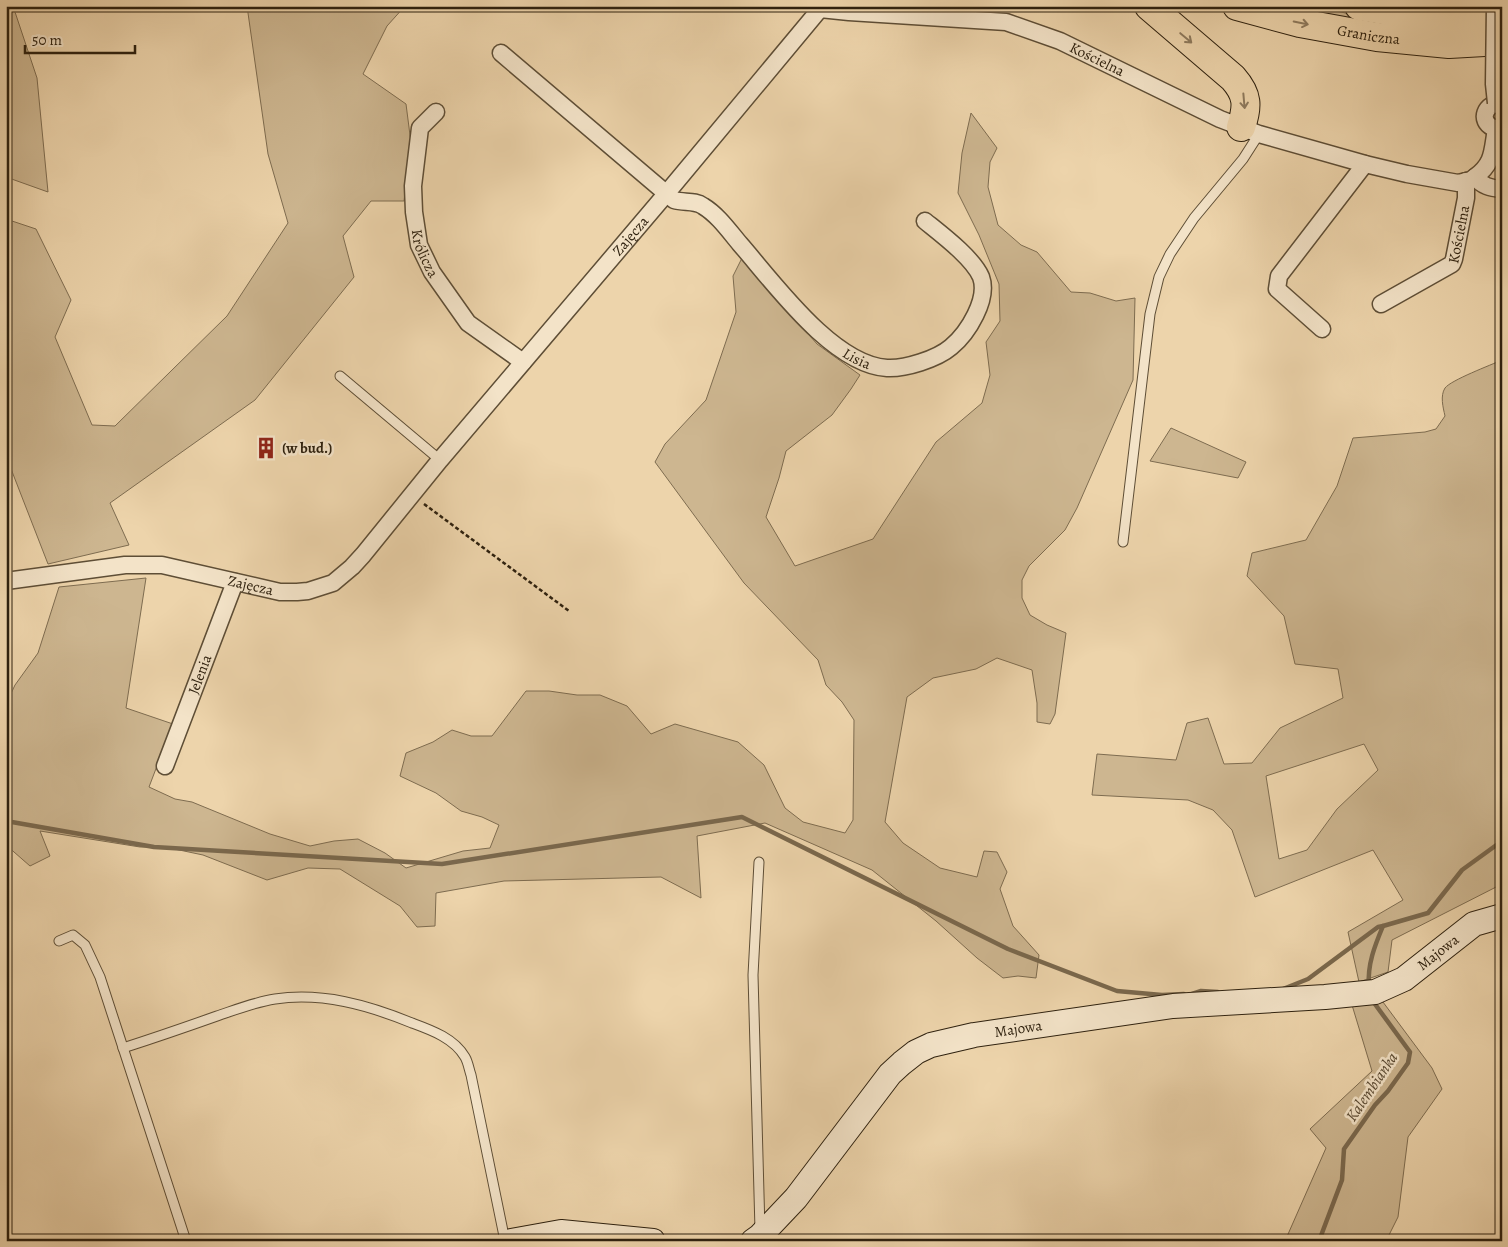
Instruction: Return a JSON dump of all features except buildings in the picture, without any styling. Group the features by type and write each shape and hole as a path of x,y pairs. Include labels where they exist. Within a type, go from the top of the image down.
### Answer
{"highway":[{"path":"1149,6 1239,85 1246,98 1245,111 1250,130"},
{"name":"Graniczna","path":"1237,6 1300,23 1346,32 1449,44 1502,41"},
{"name":"Graniczna","path":"1359,6 1425,16 1466,19 1502,18"}],"street":[{"path":"1470,179 1487,166 1499,128 1488,125 1485,118 1489,107 1499,104 1494,84 1495,6"},
{"name":"Kościelna","path":"818,8 897,16 1006,22 1060,41 1220,119 1250,130 1365,164 1447,182 1458,183 1470,179 1486,187 1502,189"},
{"name":"Zajęcza","path":"6,581 125,565 162,565 280,592 308,591 334,584 352,567 440,460 666,194 818,8"},
{"path":"501,53 666,194"},
{"name":"Królicza","path":"436,112 420,128 413,186 414,212 419,245 432,272 468,323 523,362"},
{"path":"1322,329 1277,288 1279,276 1365,164"},
{"name":"Kościelna","path":"1381,304 1452,264 1470,179"},
{"name":"Lisia","path":"666,194 674,200 697,203 709,210 808,320 841,350 862,362 887,368 909,365 933,358 951,347 970,325 982,296 981,278 971,263 925,221"},
{"name":"Jelenia","path":"165,766 235,582"},
{"name":"Majowa","path":"757,1238 796,1198 890,1074 916,1052 930,1044 974,1035 1173,1006 1325,997 1369,992 1404,979 1474,924 1502,916"},
{"path":"511,1241 561,1232 653,1241"}],"lane":[{"path":"1449,44 1473,48 1502,49"},
{"path":"1123,542 1150,314 1159,278 1170,254 1194,218 1243,158 1250,130"},
{"path":"340,376 440,460"},
{"name":"Majowa","path":"757,1238 753,975 759,862"},
{"path":"58,941 73,935 85,945 100,977 186,1241"},
{"path":"123,1048 241,1008 274,999 297,997 351,1002 387,1012 430,1030 453,1044 466,1058 505,1241"}],"path":[{"path":"412,495 569,611"}],"shaded area":[{"path":"6,6 13,6 37,78 48,192 6,177"},
{"path":"247,6 405,6 387,26 363,74 406,104 411,143 404,201 371,201 343,236 354,277 255,400 110,503 129,545 48,564 6,456 6,219 36,229 71,300 55,337 92,425 115,426 227,316 288,223 268,154"},
{"path":"1287,6 1315,6 1354,15 1362,23"},
{"path":"971,113 997,148 990,162 988,187 998,225 1021,245 1037,252 1071,292 1090,293 1116,301 1135,298 1133,380 1077,508 1065,530 1029,566 1022,580 1022,598 1030,615 1066,633 1055,714 1050,724 1037,722 1037,703 1032,670 997,658 976,669 933,678 907,697 885,822 903,843 940,868 977,877 984,851 997,852 1007,872 1000,889 1013,926 1039,955 1036,978 1018,976 1003,978 872,870 765,823 697,836 701,898 661,877 504,881 436,893 435,926 417,927 400,906 340,869 308,868 267,880 203,855 165,847 140,847 40,831 50,856 30,866 6,845 6,704 15,685 38,653 59,587 146,578 126,708 173,724 149,787 175,799 192,802 270,834 310,846 358,839 385,853 406,868 463,851 490,848 499,825 482,817 461,811 436,793 400,776 406,753 433,742 452,730 471,736 492,736 526,691 600,695 627,706 651,734 675,724 738,742 764,765 785,808 803,822 845,833 853,820 854,720 842,702 826,685 818,660 744,583 655,462 665,444 706,400 736,312 733,276 743,256 759,278 817,344 860,375 832,415 786,451 766,517 795,566 873,539 936,442 982,403 990,375 986,342 1000,321 999,284 979,235 958,193 962,153"},
{"path":"1502,360 1502,604 1498,607 1502,619 1502,884 1392,940 1388,972 1359,982 1348,932 1403,900 1373,850 1255,897 1232,830 1213,810 1188,800 1092,795 1097,754 1176,760 1187,723 1208,718 1224,764 1252,763 1280,728 1343,698 1338,669 1295,664 1284,616 1247,576 1252,553 1306,540 1337,486 1353,438 1425,432 1436,429 1445,416 1442,398 1445,388 1463,377","holes":["1364,744 1378,770 1337,809 1307,850 1279,859 1266,776"]},
{"path":"1171,428 1246,462 1238,478 1150,461"},
{"path":"1380,998 1432,1068 1442,1089 1408,1137 1398,1217 1386,1241 1285,1241 1326,1148 1310,1129 1372,1071 1352,1005"}],"waterway":[{"path":"6,821 154,847 442,864 742,817 1008,949 1117,991 1162,995 1184,994"},
{"name":"Kalembianka","path":"1369,986 1370,963 1383,926 1428,913 1462,870 1502,841"},
{"path":"1283,989 1308,979 1378,927 1383,926"},
{"path":"1192,994 1201,991 1218,992"},
{"name":"Kalembianka","path":"1319,1241 1342,1180 1344,1149 1408,1063 1410,1052 1372,1000"}],"place":[{"name":"(w bud.)","path":"266,448"}]}
